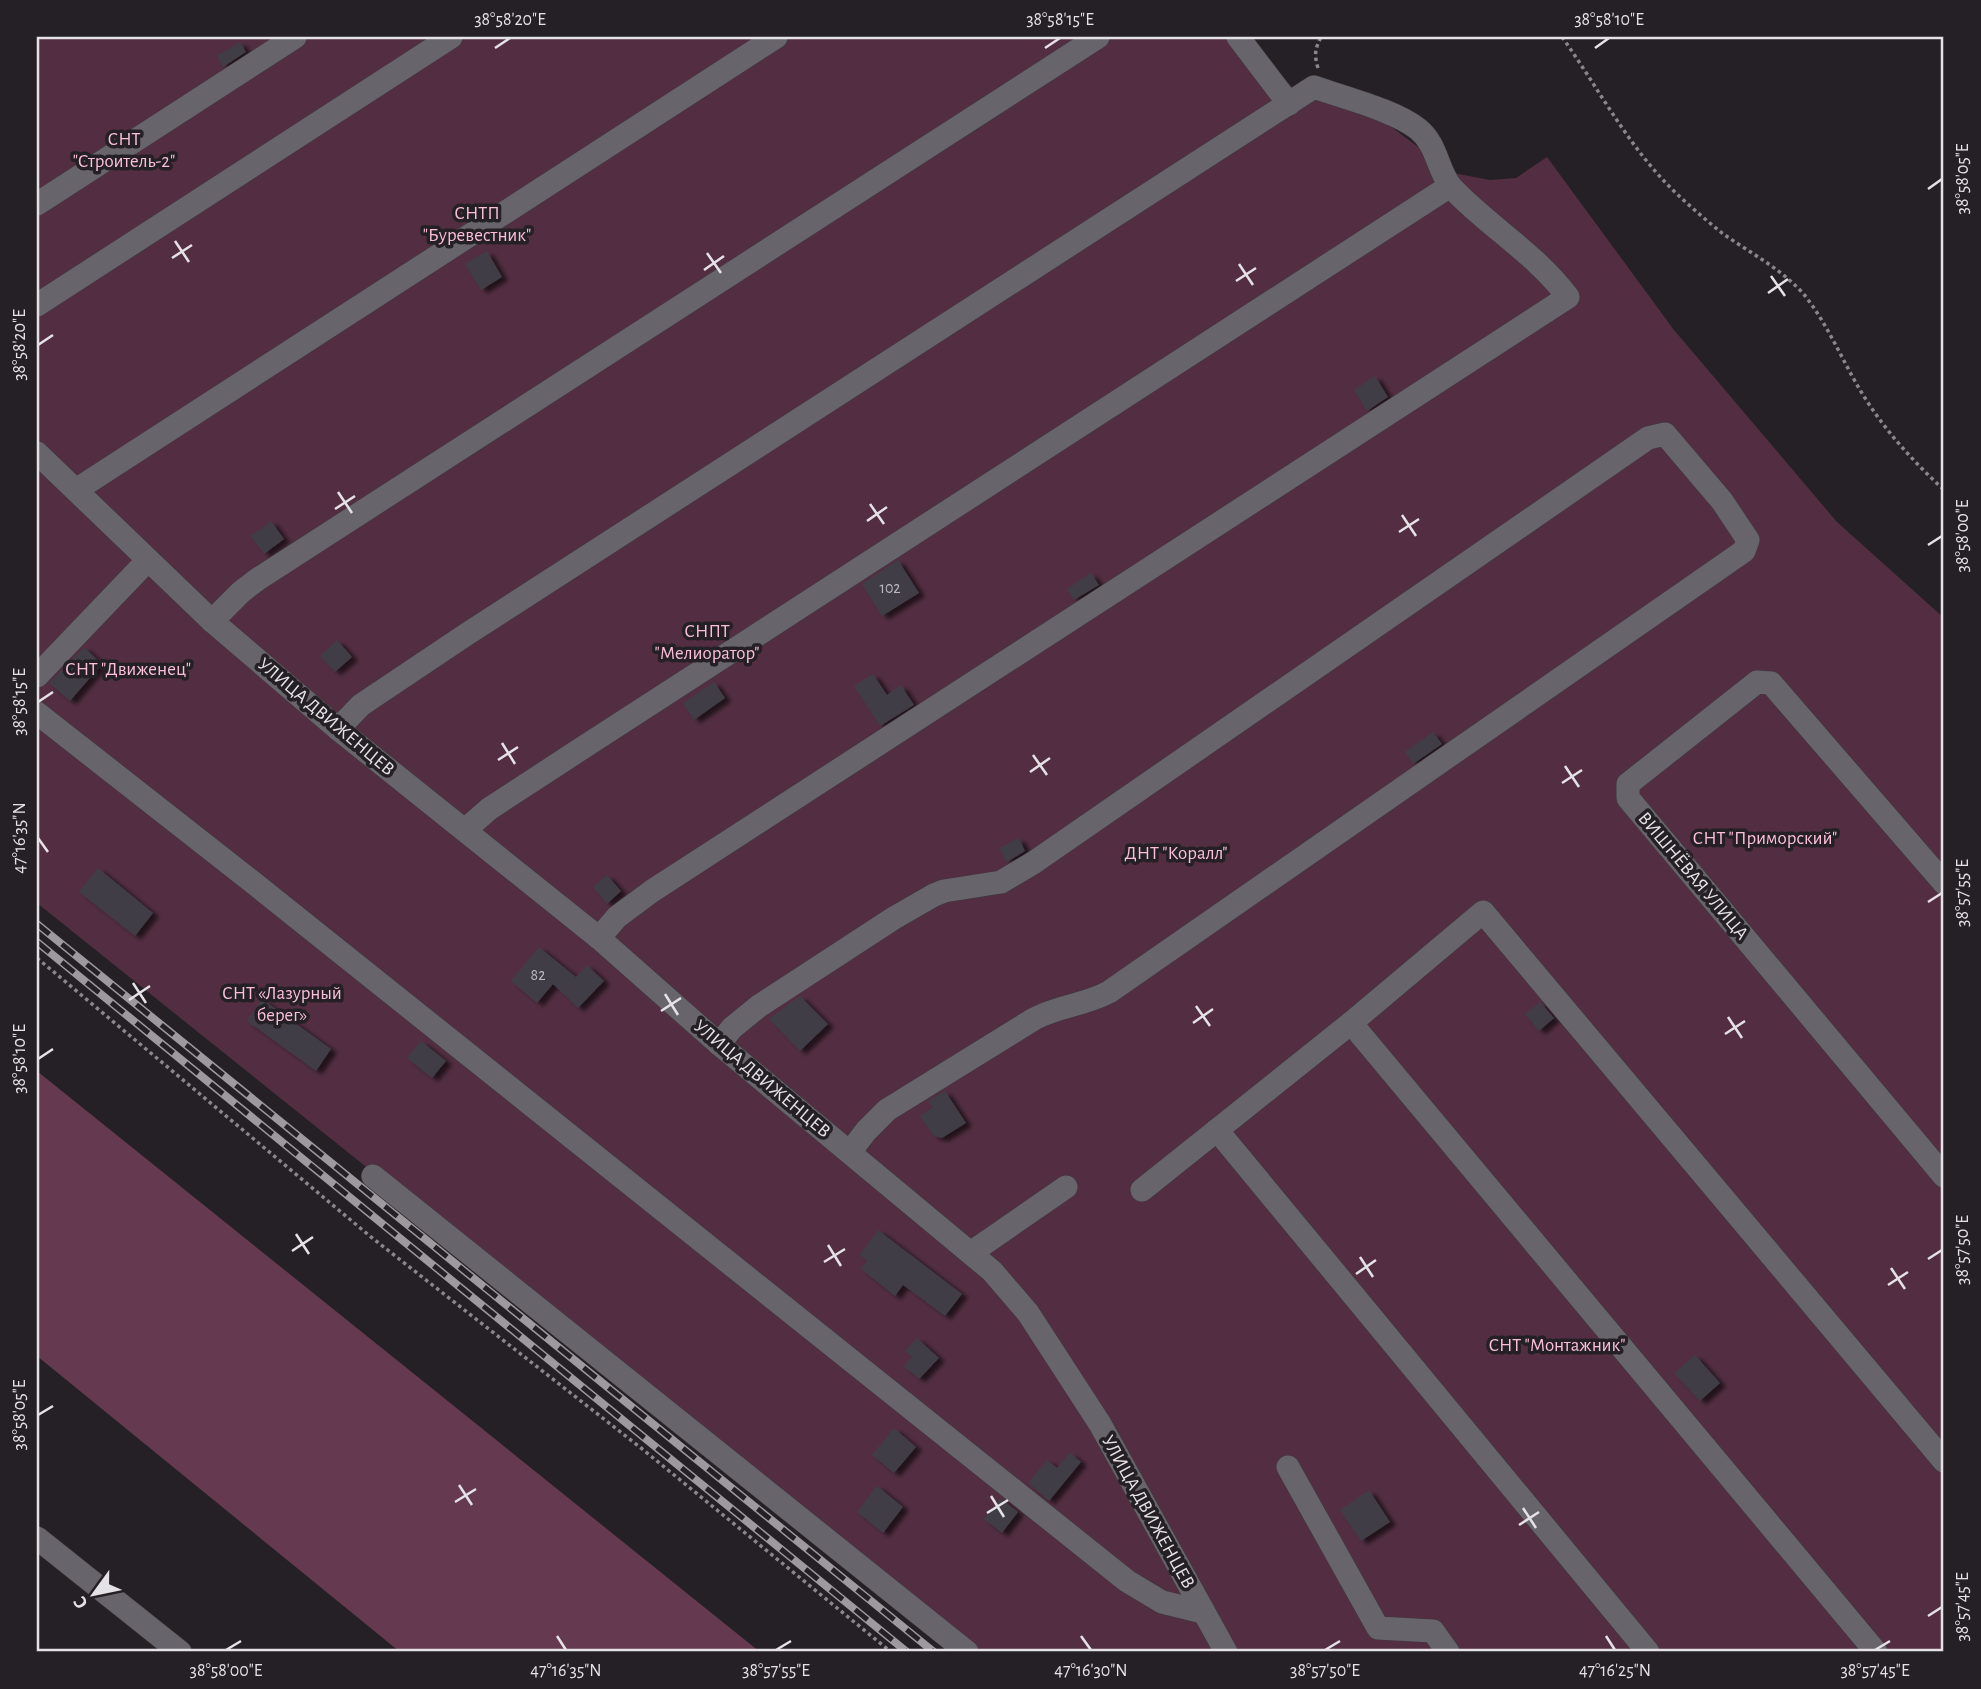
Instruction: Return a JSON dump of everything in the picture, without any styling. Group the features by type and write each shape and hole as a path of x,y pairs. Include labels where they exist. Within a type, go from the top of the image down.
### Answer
{"street":[{"path":"37,204 295,37"},
{"path":"37,305 451,37"},
{"path":"76,490 776,37"},
{"path":"212,621 258,579 1098,37"},
{"path":"1238,37 1289,104"},
{"path":"338,729 361,705 446,648 1314,87 1395,116 1416,128 1428,138 1450,186 1556,281 1568,298 652,891 617,917 599,938"},
{"path":"465,830 489,809 567,758 1450,186"},
{"path":"719,1044 743,1018 768,999 914,907 944,891 1001,882 1017,873 1648,438 1665,434 1722,500 1748,540 1744,551 1109,992 1083,1004 1044,1013 887,1110 850,1152"},
{"name":"УЛИЦА ДВИЖЕНЦЕВ","path":"37,453 212,621 338,729 599,938 719,1044 992,1270 1028,1313 1100,1424 1226,1652"},
{"path":"37,676 148,560"},
{"name":"ВИШНЁВАЯ УЛИЦА","path":"1944,883 1771,683 1757,682 1628,784 1628,799 1944,1176"},
{"path":"37,713 1127,1581 1162,1602 1203,1612"},
{"path":"1142,1190 1483,912 1944,1461"},
{"path":"1350,1023 1876,1652"},
{"path":"1217,1130 1648,1652"},
{"path":"373,1176 967,1652"},
{"path":"972,1252 1066,1187"},
{"path":"1288,1467 1378,1628 1433,1631 1448,1652"},
{"path":"37,1538 180,1652"}],"path":[{"path":"1314,87 1319,72 1314,57 1315,48 1321,37"},
{"path":"1562,37 1635,148 1663,181 1721,232 1788,279 1805,296 1879,419 1905,452 1944,490"},
{"path":"37,958 371,1237 641,1448 891,1652"}],"green space":[{"path":"37,37 1248,37 1292,87 1382,120 1453,173 1490,180 1516,178 1547,157 1674,330 1837,522 1944,618 1944,1652 971,1652 37,903"}],"shaded area":[{"path":"37,1071 760,1652 400,1652 37,1356"}],"building":[{"path":"240,42 246,52 223,67 217,56"},
{"path":"487,251 502,277 481,290 465,264"},
{"path":"1375,376 1388,397 1367,411 1354,390"},
{"path":"271,521 284,539 264,554 251,536"},
{"path":"898,560 919,593 882,616 862,584"},
{"path":"1091,573 1099,585 1074,600 1067,589"},
{"path":"337,640 352,657 335,672 320,656"},
{"path":"84,647 102,664 70,701 49,683"},
{"path":"873,674 887,695 901,685 914,705 880,726 854,686"},
{"path":"714,682 725,698 694,720 683,703"},
{"path":"1433,732 1442,744 1413,764 1405,752"},
{"path":"1019,838 1025,851 1007,862 999,848"},
{"path":"98,868 153,913 135,936 79,892"},
{"path":"607,875 621,891 607,904 593,887"},
{"path":"539,947 576,977 587,965 604,981 578,1008 553,984 537,1003 511,981"},
{"path":"800,996 828,1024 800,1051 769,1019"},
{"path":"262,999 331,1049 316,1071 247,1021"},
{"path":"1540,1002 1554,1018 1539,1031 1525,1014"},
{"path":"421,1041 446,1061 432,1078 407,1058"},
{"path":"945,1091 966,1123 942,1138 934,1136 920,1116 933,1107 928,1101"},
{"path":"878,1230 962,1294 945,1316 903,1285 895,1296 861,1269 867,1261 860,1255"},
{"path":"917,1338 939,1358 919,1379 904,1366 912,1357 905,1351"},
{"path":"1695,1355 1720,1383 1700,1401 1674,1373"},
{"path":"894,1428 916,1447 894,1473 872,1455"},
{"path":"1070,1453 1081,1462 1049,1501 1028,1483 1047,1460 1057,1468"},
{"path":"877,1486 903,1507 883,1533 857,1512"},
{"path":"1369,1490 1390,1522 1361,1541 1340,1510"},
{"path":"1000,1498 1018,1512 1002,1533 984,1519"}],"railway":[{"path":"37,924 934,1652"},
{"path":"37,942 907,1652"}],"park label":[{"name":"СНТ \"Строитель-2\"","path":"124,150"},
{"name":"СНТП \"Буревестник\"","path":"477,224"},
{"name":"СНПТ \"Мелиоратор\"","path":"707,642"},
{"name":"СНТ \"Движенец\"","path":"128,669"},
{"name":"СНТ \"Приморский\"","path":"1765,838"},
{"name":"ДНТ \"Коралл\"","path":"1176,853"},
{"name":"СНТ «Лазурный берег»","path":"282,1004"},
{"name":"СНТ \"Монтажник\"","path":"1557,1345"}]}
